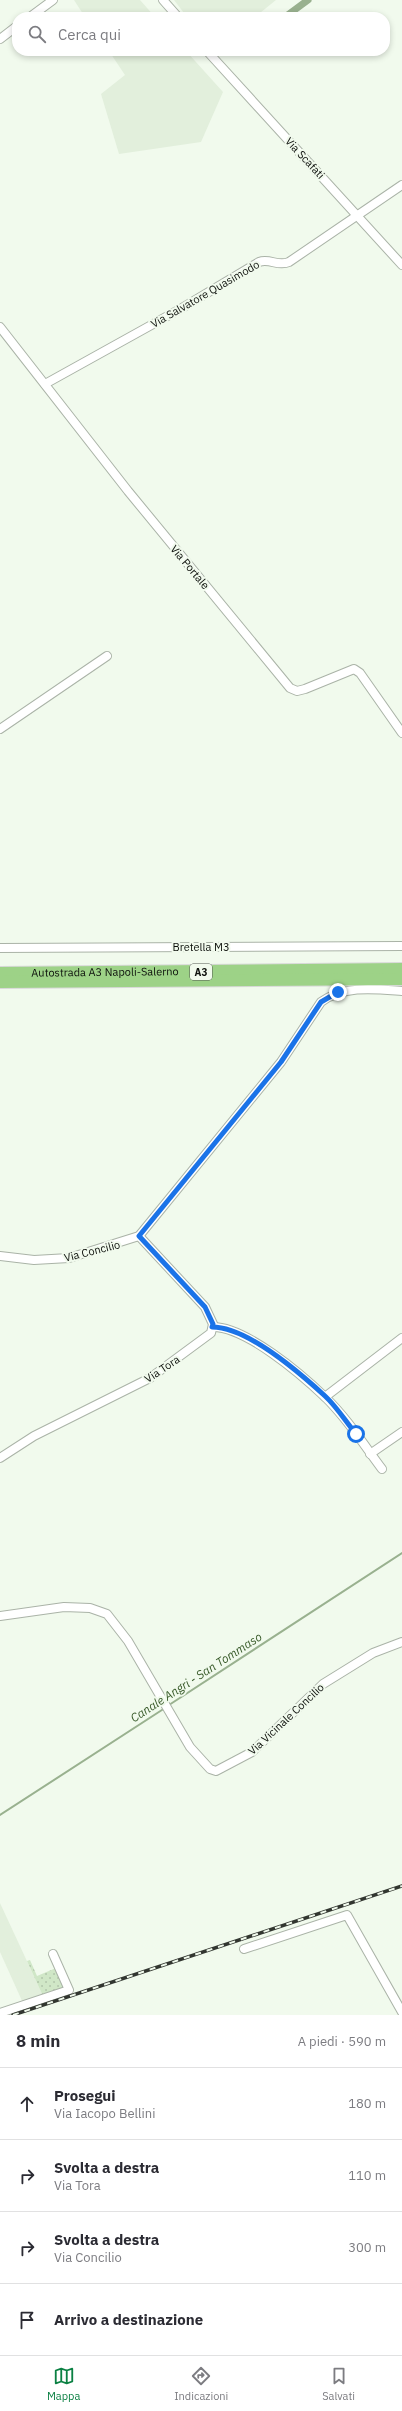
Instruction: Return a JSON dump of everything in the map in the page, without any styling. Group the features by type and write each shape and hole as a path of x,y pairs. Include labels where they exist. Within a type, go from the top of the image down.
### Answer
{"highway":[{"name":"Autostrada A3 Napoli-Salerno","path":"0,973 402,970"},
{"name":"Autostrada A3 Napoli-Salerno","path":"0,982 402,979"},
{"name":"A3","path":"0,991 82,988 154,981"}],"street":[{"path":"37,12 53,0"},
{"path":"163,0 174,12"},
{"path":"0,39 12,30"},
{"name":"Via Scafati","path":"213,56 402,265"},
{"name":"Via Salvatore Quasimodo","path":"45,384 150,326 259,262 269,261 279,264 289,262 402,185"},
{"name":"Via Portale","path":"0,327 128,492 290,688 297,691 354,669 360,673 402,733"},
{"path":"0,729 107,656"},
{"name":"Bretella M3","path":"0,948 402,946"},
{"path":"382,1469 326,1397 276,1356 254,1342 229,1329 212,1327 213,1324 205,1307 139,1236 281,1062 321,1002 329,996 346,990 402,990"},
{"name":"Via Concilio","path":"0,1256 34,1260 69,1258 139,1236"},
{"name":"Via Tora","path":"0,1458 34,1436 150,1378 205,1339 211,1334 212,1327"},
{"path":"326,1397 402,1338"},
{"path":"370,1454 402,1432"},
{"name":"Via Vicinale Concilio","path":"0,1616 64,1607 90,1608 107,1614 128,1641 190,1748 210,1769 216,1771 252,1752 323,1684 373,1653 402,1642"},
{"path":"244,1950 348,1915 402,2012"},
{"path":"0,2013 69,1990 53,1954"}],"shaded area":[{"path":"74,0 140,0 151,12 82,12"},
{"path":"174,0 276,0 261,12 183,12"},
{"path":"112,56 191,56 223,92 201,142 119,154 101,94 125,75"},
{"path":"0,1903 45,2000 23,2003 0,1952"}],"green space":[{"path":"30,1960 37,1976 56,1968 65,1989 43,1996 27,1961"}],"waterway":[{"path":"292,12 308,0"},
{"name":"Canale Angri - San Tommaso","path":"169,1705 402,1553"},
{"name":"Canale Angri - San Tommaso","path":"0,1815 165,1708"}],"railway":[{"path":"13,2015 402,1886"}],"route":[{"path":"338,992 321,1002 268,1079 242,1108 139,1236 205,1307 213,1324 212,1327 219,1327 238,1332 276,1356 326,1397 356,1434"}]}
